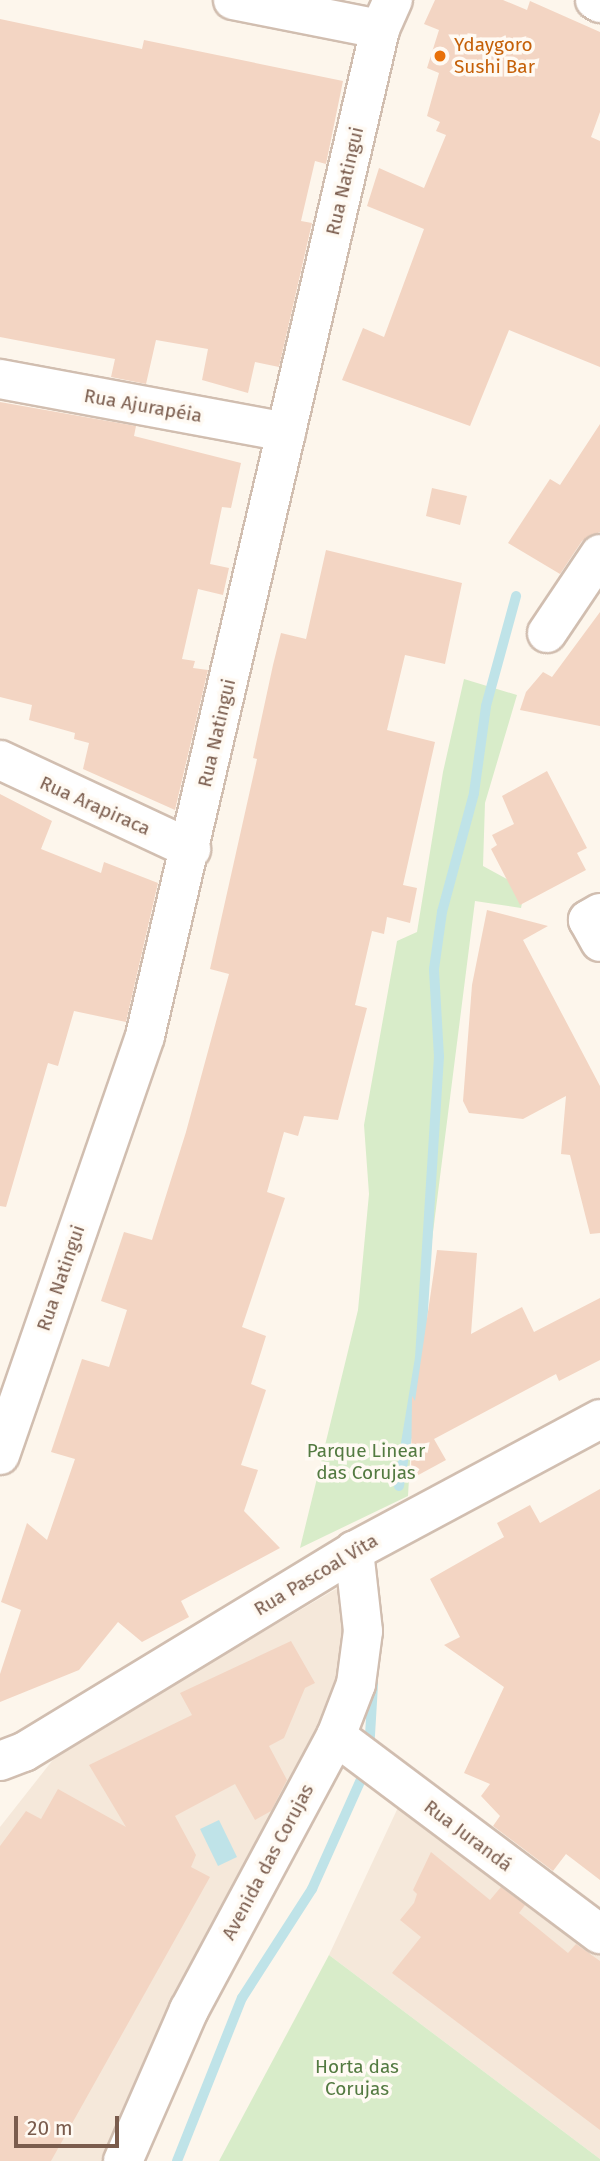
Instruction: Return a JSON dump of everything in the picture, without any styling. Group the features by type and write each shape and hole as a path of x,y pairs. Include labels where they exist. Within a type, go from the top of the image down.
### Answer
{"street":[{"path":"233,0 387,15"},
{"path":"594,0 600,2"},
{"name":"Rua Natingui","path":"0,1455 145,1036 191,849 286,432 387,15"},
{"name":"Rua Ajurapéia","path":"0,379 286,432"},
{"path":"547,633 600,554"},
{"name":"Rua Arapiraca","path":"0,760 191,849"},
{"name":"Rua Pascoal Vita","path":"0,1787 16,1750 354,1551 600,1419"},
{"name":"Avenida das Corujas","path":"123,2161 189,2011 345,1742 362,1660 354,1551"},
{"name":"Rua Jurandá","path":"345,1742 600,1934"}],"shaded area":[{"path":"346,1583 342,1696 112,2161 0,2161 0,1827 59,1752"},
{"path":"402,1799 600,1951 600,2159 329,1955"}],"green space":[{"name":"Parque Linear das Corujas","path":"464,679 517,695 485,803 483,866 525,889 521,908 475,901 415,1374 408,1496 300,1548 358,1310 369,1194 364,1125 397,941 417,932 443,772"},
{"name":"Horta das Corujas","path":"329,1955 600,2159 600,2161 219,2161"}],"water":[{"path":"219,1820 237,1857 218,1866 200,1829"}],"building":[{"path":"435,0 503,0 527,10 530,1 600,32 600,112 591,137 600,141 600,367 509,330 470,426 342,380 363,328 384,337 424,229 367,206 379,168 424,188 446,135 436,131 440,122 427,116 439,73 427,68 439,30 424,24"},
{"path":"0,19 142,49 144,40 343,81 326,164 315,161 301,221 312,223 279,367 255,362 248,393 202,380 208,349 156,340 146,384 111,377 115,359 0,337"},
{"path":"0,402 136,426 134,436 241,463 231,508 222,507 210,564 229,568 223,595 198,589 182,659 195,661 193,668 208,670 175,810 83,769 89,743 74,739 75,733 29,720 32,705 0,697"},
{"path":"600,424 600,532 582,541 560,574 508,543 550,479 560,485"},
{"path":"432,488 467,496 460,525 426,516"},
{"path":"326,550 462,583 445,664 405,655 387,730 435,742 403,885 417,888 410,923 387,917 384,934 372,931 355,1005 367,1008 338,1120 304,1116 298,1136 284,1132 267,1192 285,1198 242,1327 266,1336 251,1384 266,1390 241,1465 258,1470 244,1511 280,1548 181,1601 189,1617 142,1642 118,1622 79,1670 0,1702 0,1674 21,1610 1,1602 27,1523 47,1540 75,1459 51,1452 82,1359 109,1367 127,1310 101,1301 124,1232 152,1240 186,1132 229,974 210,969 257,759 253,758 273,665 281,633 306,639"},
{"path":"600,612 600,726 520,710 526,692 543,672 552,677"},
{"path":"547,771 587,848 577,853 586,870 520,905 491,849 497,845 492,835 514,824 502,796"},
{"path":"0,794 52,821 41,849 101,873 104,862 158,883 126,1022 74,1011 58,1066 48,1063 6,1207 0,1206"},
{"path":"487,910 548,926 523,940 600,1086 600,1233 590,1234 570,1155 561,1154 566,1096 523,1119 469,1113 463,1101 472,985"},
{"path":"437,1250 477,1253 471,1334 522,1307 534,1332 600,1298 600,1360 559,1381 556,1374 434,1439 446,1460 411,1479 412,1396 415,1401"},
{"path":"600,1489 600,1880 566,1854 553,1871 493,1826 500,1816 481,1796 490,1784 464,1773 504,1687 444,1645 460,1637 430,1579 504,1537 497,1523 530,1505 540,1523"},
{"path":"291,1641 315,1683 305,1688 284,1738 269,1746 287,1780 271,1811 255,1820 235,1784 175,1816 196,1855 191,1867 210,1877 51,2161 0,2161 0,1846 26,1811 41,1819 58,1789 126,1827 89,1765 192,1715 180,1693"},
{"path":"431,1852 490,1900 501,1887 525,1905 519,1913 568,1953 576,1944 600,1961 600,2130 392,1973 421,1937 400,1920 414,1903 417,1894 413,1890"}],"waterway":[{"path":"399,1486 420,1358 439,1057 434,969 442,912 474,793 486,706 516,596"},
{"path":"369,1752 373,1684"},
{"path":"177,2161 242,1998 312,1889 366,1768"}],"place":[{"name":"Ydaygoro Sushi Bar","path":"440,56"}]}
